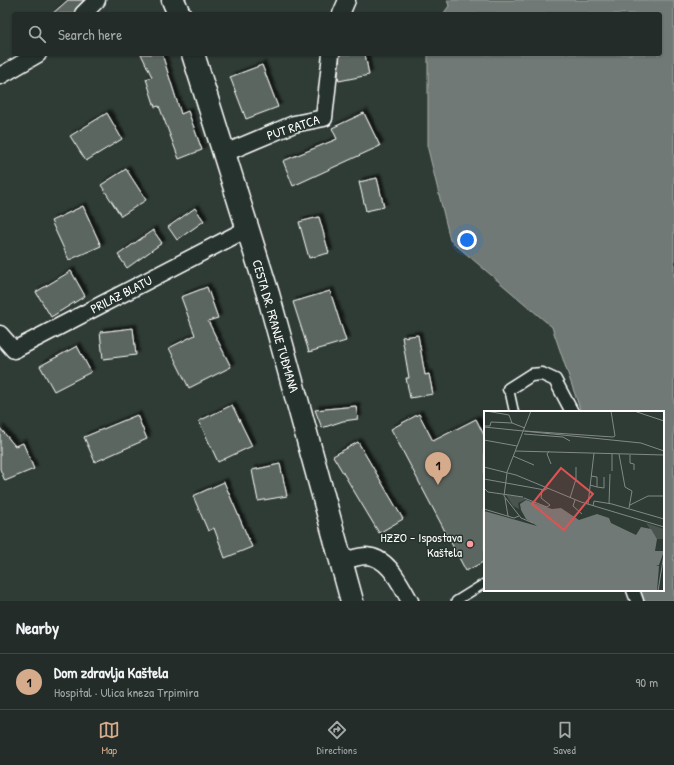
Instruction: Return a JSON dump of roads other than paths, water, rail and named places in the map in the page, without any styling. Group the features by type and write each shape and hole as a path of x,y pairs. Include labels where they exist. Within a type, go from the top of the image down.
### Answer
{"main road":[{"path":"173,0 178,12"},
{"name":"CESTA DR. FRANJE TUĐMANA","path":"195,56 268,294 352,601"}],"street":[{"path":"85,12 97,0"},
{"path":"342,12 347,0"},
{"path":"0,76 35,56"},
{"name":"PUT RATCA","path":"225,153 294,124 324,118 331,56"},
{"name":"PRILAZ BLATU","path":"0,334 14,350 247,229"},
{"path":"509,388 531,375 542,374 555,380 571,411"},
{"path":"342,561 365,556 376,558 388,567 410,601"},
{"path":"633,591 637,601"}],"lane":[{"path":"509,388 514,411"},
{"path":"456,601 484,584"}],"place":[{"name":"Dom zdravlja Kaštela","path":"438,485"},
{"name":"HZZO - Ispostava Kaštela","path":"470,544"}]}
